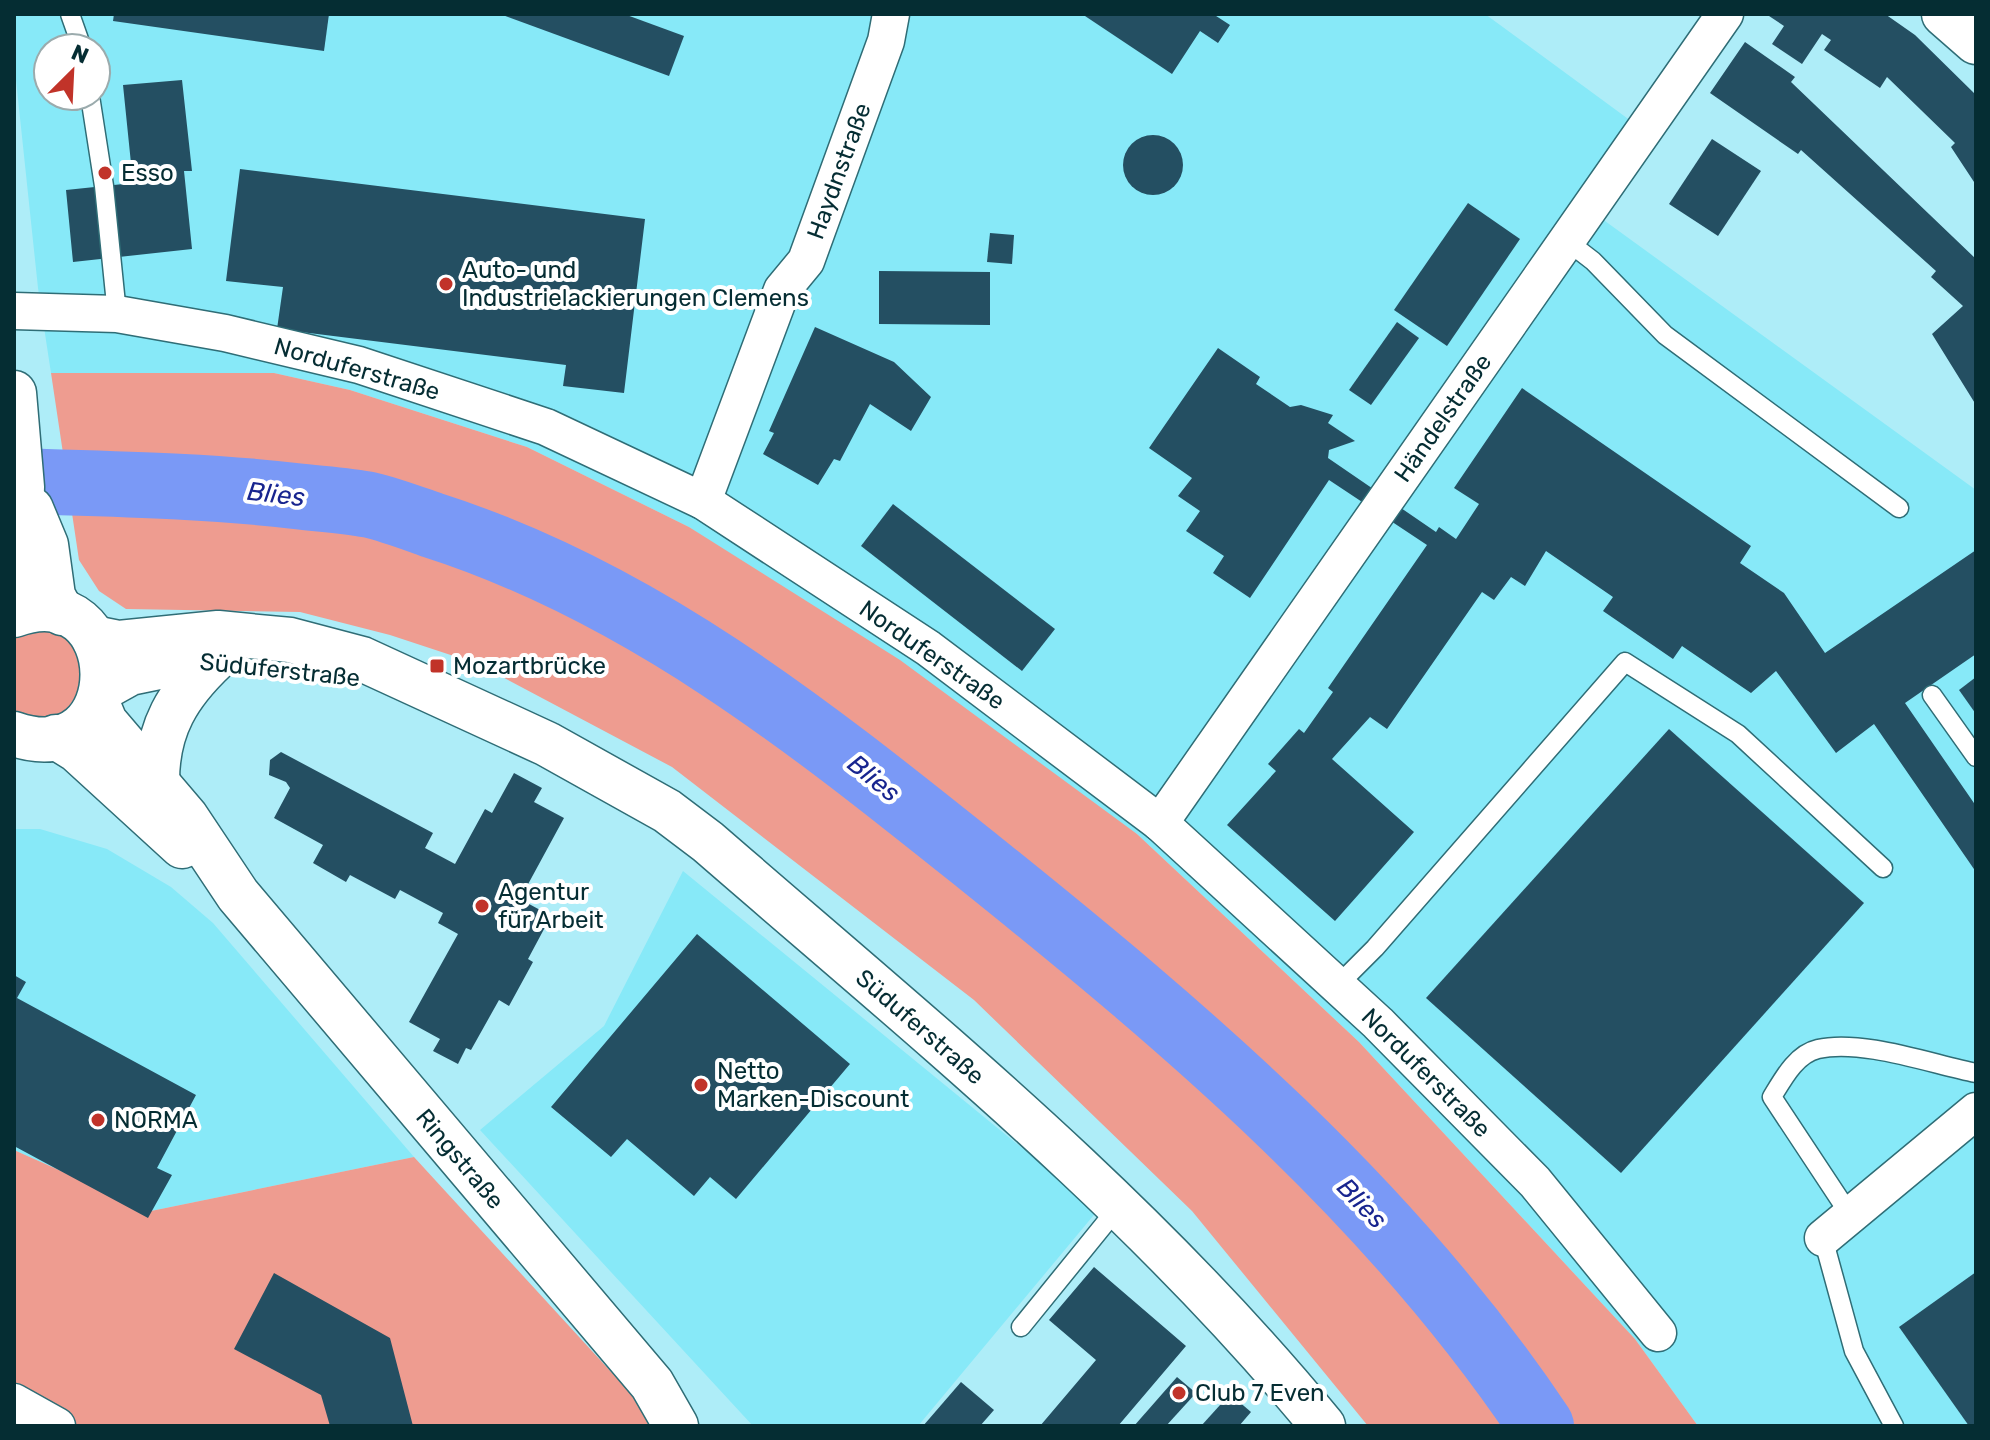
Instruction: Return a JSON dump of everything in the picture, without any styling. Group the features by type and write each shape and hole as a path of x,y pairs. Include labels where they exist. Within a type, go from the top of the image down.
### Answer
{"main road":[{"path":"14,393 22,487 46,545 27,580 53,596 78,626 105,670 101,696"},
{"name":"Süduferstraße","path":"14,615 44,609 119,643 218,633 290,640 362,659 547,744 667,811 972,1071 1120,1205 1262,1351 1323,1426"},
{"path":"157,781 157,752 168,715 189,684 215,659"},
{"name":"Süduferstraße","path":"35,736 80,725 101,696 130,673 178,661 215,659 324,670 459,702"},
{"name":"Ringstraße","path":"101,696 105,722 186,817 238,895 652,1384 676,1426"},
{"name":"Ringstraße","path":"35,736 77,750 238,895"}],"street":[{"name":"Haydnstraße","path":"703,501 782,290 806,261 886,41 891,14"},
{"name":"Händelstraße","path":"1160,823 1725,14"},
{"name":"Norduferstraße","path":"14,311 117,314 225,333 373,370 546,427 703,501 928,648 1160,823 1337,986 1535,1182 1658,1333"},
{"path":"1836,1226 1976,1111"},
{"path":"14,1402 57,1426"}],"lane":[{"path":"92,112 104,186 117,314"},
{"path":"1567,241 1602,269 1665,335 1899,508"},
{"path":"1337,986 1375,948 1625,662 1738,734 1883,868"},
{"path":"1932,695 1976,757"},
{"path":"1894,1426 1854,1351 1836,1226 1772,1097 1790,1067 1816,1049 1858,1048 1976,1073"},
{"path":"1021,1327 1120,1205"}],"shaded area":[{"path":"14,14 1485,14 1631,121 1576,200 1976,490 1976,1426 1698,1426 1635,1339 1359,1042 1137,834 689,527 527,447 350,390 274,373 51,373 38,288 14,61"},
{"path":"51,373 274,373 350,390 527,447 689,527 900,660 1137,834 1359,1042 1635,1339 1698,1426 1368,1426 1192,1211 974,1000 672,767 478,664 390,635 300,612 126,609 99,591 79,560"},
{"path":"40,627 77,644 87,671 69,707 62,714 43,719 14,711 14,635"},
{"path":"14,829 40,829 107,849 171,887 213,923 414,1157 151,1211 14,1150"},
{"path":"683,871 1098,1210 918,1426 753,1426 480,1130 604,1026"},
{"path":"14,1150 151,1211 414,1157 636,1399 649,1426 14,1426"}],"building":[{"path":"114,14 329,14 324,51 113,21"},
{"path":"500,14 624,14 684,36 669,76"},
{"path":"1082,14 1213,14 1230,25 1218,43 1200,31 1172,74"},
{"path":"1766,14 1885,14 1915,35 1976,95 1976,185 1951,147 1955,143 1887,77 1880,88 1824,50 1831,40 1822,34 1802,64 1772,44 1784,26"},
{"path":"1745,42 1795,77 1791,82 1976,259 1976,405 1932,334 1963,306 1931,277 1936,271 1801,150 1798,154 1710,93"},
{"path":"182,80 192,171 184,171 192,249 73,262 66,190 133,183 123,85"},
{"path":"1153,135 1175,143 1183,165 1175,187 1153,195 1131,187 1123,165 1131,143"},
{"path":"1712,139 1761,171 1718,236 1669,204"},
{"name":"Auto- und Industrielackierungen Clemens","path":"240,169 645,219 624,393 563,386 566,365 277,329 283,287 226,281"},
{"path":"1468,203 1520,239 1447,346 1394,310"},
{"path":"990,233 1014,235 1012,264 987,262"},
{"path":"879,271 990,272 990,325 879,324"},
{"path":"1397,322 1419,338 1371,405 1349,390"},
{"path":"815,327 894,362 931,397 911,431 870,404 840,461 834,459 818,485 763,454 774,433 769,431"},
{"path":"1218,348 1260,377 1256,384 1290,407 1301,405 1333,415 1328,423 1355,441 1329,450 1328,458 1436,532 1439,527 1456,539 1479,504 1454,488 1522,388 1751,546 1740,563 1784,593 1825,653 1976,550 1976,654 1905,703 1976,806 1976,872 1874,724 1836,753 1776,671 1751,693 1682,646 1673,659 1603,611 1613,597 1546,551 1525,586 1511,577 1494,600 1482,592 1387,729 1370,717 1332,759 1414,832 1335,921 1227,825 1276,771 1268,764 1299,729 1304,733 1333,692 1328,688 1427,545 1329,480 1250,598 1213,573 1224,556 1186,531 1200,511 1178,496 1192,478 1149,448"},
{"path":"893,504 1055,629 1022,671 861,546"},
{"path":"1976,677 1976,714 1959,690"},
{"path":"1669,729 1864,903 1621,1173 1426,998"},
{"name":"Agentur für Arbeit","path":"281,752 433,833 425,848 455,864 485,809 492,813 514,773 542,788 534,802 564,818 520,899 551,916 528,959 533,962 509,1006 499,1000 471,1050 466,1048 458,1064 433,1051 440,1039 409,1022 458,934 438,923 443,913 400,890 395,899 350,875 346,882 313,863 323,845 274,818 290,788 286,782 269,775 270,760"},
{"name":"Netto Marken-Discount","path":"697,934 850,1064 736,1199 710,1177 694,1196 627,1139 611,1157 551,1107"},
{"name":"NORMA","path":"14,975 26,982 17,998 196,1095 157,1168 172,1175 148,1218 14,1146"},
{"path":"1094,1267 1186,1346 1118,1426 1040,1426 1096,1360 1049,1320"},
{"path":"1976,1272 1976,1426 1969,1426 1899,1327"},
{"path":"274,1273 390,1338 413,1426 330,1426 321,1395 234,1349"},
{"path":"1177,1377 1196,1393 1166,1426 1134,1426"},
{"path":"961,1382 994,1410 980,1426 923,1426"},
{"path":"1230,1394 1251,1412 1239,1426 1201,1426"}],"waterway":[{"name":"Blies","path":"14,481 225,489 370,505 509,553 582,587 721,668 916,812 1209,1055 1353,1194 1420,1267 1483,1345 1541,1426"}],"place":[{"name":"Esso","path":"105,173"},
{"name":"Auto- und Industrielackierungen Clemens","path":"446,284"},
{"name":"Mozartbrücke","path":"437,666"},
{"name":"Agentur für Arbeit","path":"482,906"},
{"name":"Netto Marken-Discount","path":"701,1085"},
{"name":"NORMA","path":"98,1120"},
{"name":"Club 7 Even","path":"1179,1393"}]}
